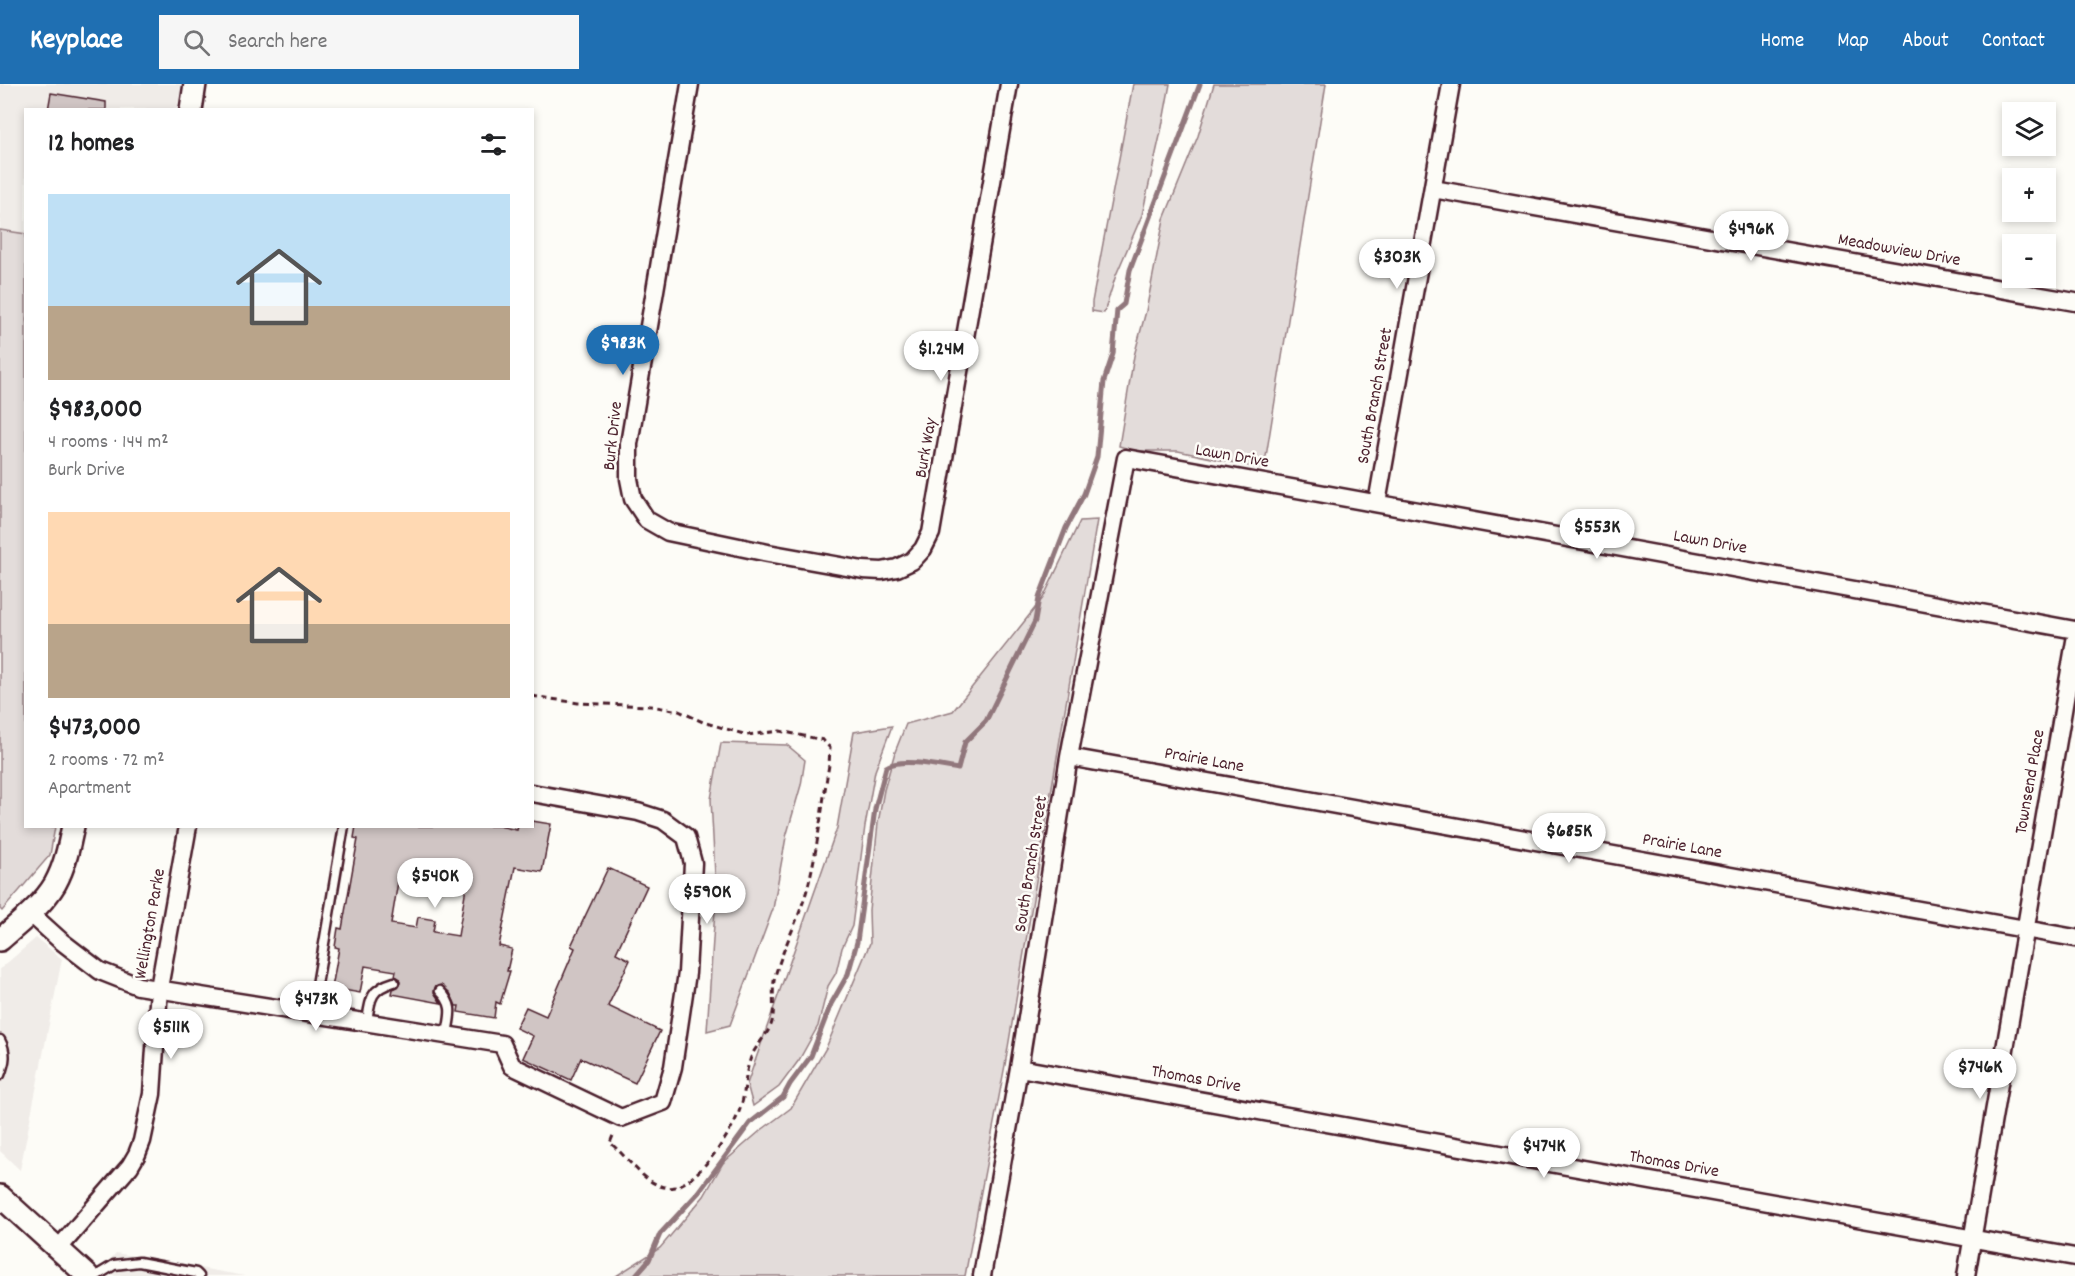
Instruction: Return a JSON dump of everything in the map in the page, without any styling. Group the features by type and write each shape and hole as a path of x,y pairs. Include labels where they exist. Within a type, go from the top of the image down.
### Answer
{"street":[{"path":"190,108 195,84"},
{"name":"Burk Drive","path":"690,84 629,444 629,478 633,499 647,520 668,532 768,553"},
{"name":"Burk Way","path":"768,553 863,570 882,571 897,568 912,561 923,549 931,533 1010,84"},
{"name":"South Branch Street","path":"1377,503 1451,84"},
{"name":"Meadowview Drive","path":"1433,189 2075,302"},
{"name":"South Branch Street","path":"982,1276 1069,757 1126,458"},
{"name":"Lawn Drive","path":"1126,458 2075,630"},
{"name":"Townsend Place","path":"1966,1276 2075,641"},
{"name":"Prairie Lane","path":"1069,757 2075,938"},
{"path":"30,913 100,971 138,986 502,1044 512,1066 621,1118 663,1102 673,1067 687,973 693,863 686,837 663,820 638,812 534,793"},
{"path":"0,940 30,913 56,883 66,857 73,828"},
{"name":"Wellington Parke","path":"58,1249 113,1187 137,1154 152,1094 159,988 188,828"},
{"name":"Thomas Drive","path":"1018,1068 2075,1257"},
{"path":"0,1196 88,1276"}],"lane":[{"path":"312,1014 344,828"},
{"path":"366,1022 371,998 380,986 394,982"},
{"path":"440,991 448,999 451,1008 447,1034"},
{"path":"0,1040 5,1053 5,1063 0,1075"},
{"path":"96,1276 114,1265 139,1262 196,1273 199,1276"}],"path":[{"path":"534,696 578,703 651,706 679,711 703,722 747,735 780,731 823,741 830,748 808,886 796,925 775,976 771,1025 750,1059 745,1092 734,1122 701,1168 688,1181 672,1187 653,1182 631,1166 618,1149 610,1143 621,1118"}],"shaded area":[{"path":"0,84 182,84 177,108 24,108 24,234 0,230"},
{"path":"1133,84 1170,84 1142,215 1116,275 1104,313 1092,311 1092,302"},
{"path":"1214,84 1326,84 1264,469 1178,451 1136,451 1119,446 1134,356 1146,311 1164,219 1198,136"},
{"path":"0,230 24,234 24,828 55,828 50,855 2,911 0,909"},
{"path":"1097,520 1005,1065 965,1276 616,1276 660,1248 704,1196 723,1163 791,1108 826,1048 870,943 869,910 878,823 884,790 906,724 953,711 1043,598 1080,521"},
{"path":"892,726 875,771 865,826 852,926 842,948 836,973 828,986 818,1026 799,1060 779,1087 753,1106 747,1084 837,828 854,732"},
{"path":"721,743 787,745 805,760 801,785 786,837 773,909 730,1025 707,1031 716,894 711,799"},
{"path":"36,938 62,959 20,1170 0,1151 0,969"},
{"path":"116,1253 245,1276 115,1276 103,1267"}],"building":[{"path":"51,93 106,102 106,108 48,108"},
{"path":"534,821 551,824 542,872 515,867 499,946 512,949 507,971 510,971 500,1004 496,1002 494,1018 458,1012 459,1006 456,1006 450,993 441,985 435,987 434,992 441,1003 392,994 393,989 400,983 399,978 395,976 396,971 365,966 360,993 332,988 339,948 335,947 338,928 342,929 358,839 354,838 356,828 508,828 517,830 518,828 534,828","holes":["400,870 467,881 458,936 433,932 435,920 418,917 416,928 391,924"]},
{"path":"608,868 647,886 616,953 630,960 608,1006 660,1031 635,1083 581,1058 571,1080 523,1058 533,1036 516,1028 526,1007 546,1016 575,948 571,946"}],"waterway":[{"path":"635,1276 649,1260 660,1234 699,1192 750,1123 783,1097 811,1056 831,1004 848,974 857,942 875,809 886,767 911,762 958,769 965,742 986,721 1035,621 1039,598 1066,528 1084,494 1097,457 1104,381 1113,354 1117,310 1124,304 1130,270 1200,84"}]}
